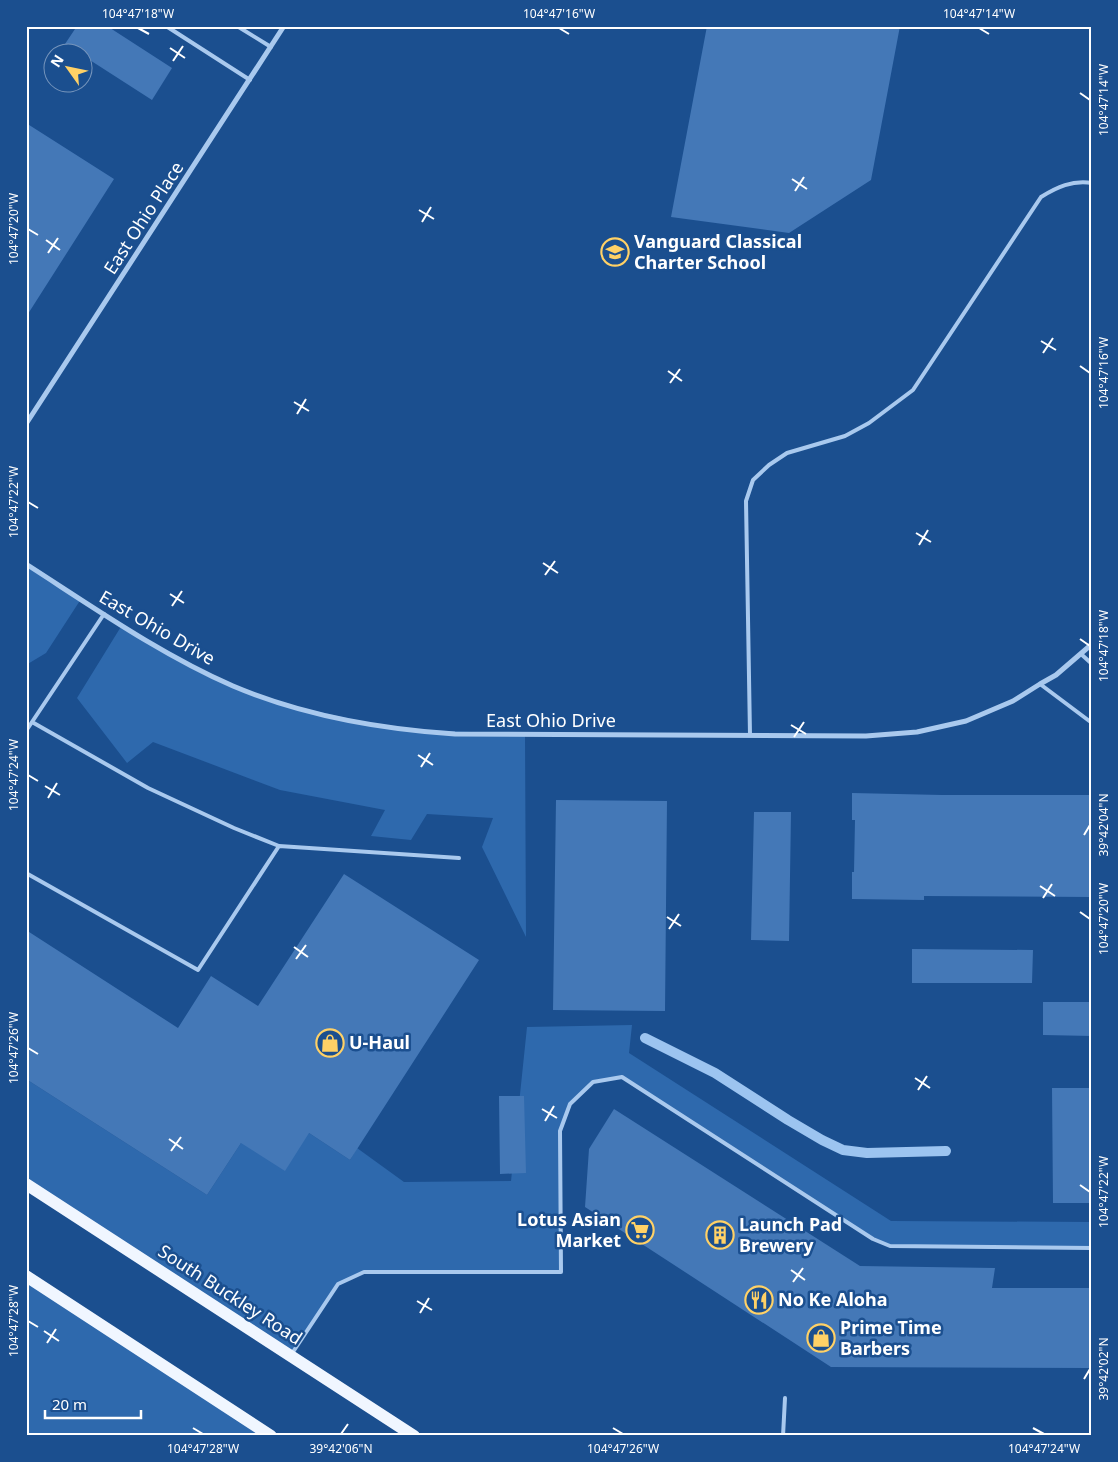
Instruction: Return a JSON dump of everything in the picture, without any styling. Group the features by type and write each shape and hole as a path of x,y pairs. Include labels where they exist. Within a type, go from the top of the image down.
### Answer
{"main road":[{"name":"South Buckley Road","path":"26,1184 414,1436"},
{"path":"26,1276 271,1436"}],"street":[{"name":"East Ohio Place","path":"26,424 284,26"},
{"name":"East Ohio Drive","path":"26,564 170,654 234,686 295,708 348,722 395,730 455,734 866,736 917,732 966,721 1013,701 1056,675 1092,644"}],"lane":[{"path":"166,26 250,80"},
{"path":"237,26 270,47"},
{"path":"750,735 746,501 753,480 786,453 844,436 869,423 913,390 1041,197 1060,186 1084,182 1092,183"},
{"path":"26,731 105,614"},
{"path":"1081,654 1092,664"},
{"path":"1040,684 1092,723"},
{"path":"32,722 148,788 234,828 279,846 458,858"},
{"path":"26,872 198,970 279,846"},
{"path":"291,1356 338,1284 364,1272 561,1272 560,1130 570,1104 593,1082 622,1077 873,1239 890,1246 1092,1248"},
{"path":"782,1436 785,1398"}],"shaded area":[{"path":"26,564 81,599 46,653 26,665"},
{"path":"122,625 214,677 272,701 395,729 525,734 526,937 482,847 493,818 427,814 411,840 371,836 385,810 280,790 153,742 127,763 77,698"},
{"path":"632,1025 629,1053 891,1221 1092,1222 1092,1248 890,1246 873,1239 622,1077 593,1082 570,1104 560,1131 561,1272 364,1272 338,1285 291,1355 26,1184 26,1079 207,1195 241,1143 309,1133 350,1160 357,1148 404,1182 511,1181 527,1027"},
{"path":"26,1276 271,1436 26,1436"}],"building":[{"path":"77,26 107,26 172,68 152,100 92,61 92,42 66,42"},
{"name":"Vanguard Classical Charter School","path":"707,26 900,26 871,180 789,233 671,217"},
{"path":"26,123 114,179 26,317"},
{"path":"852,793 1092,795 1092,897 924,896 924,900 852,899 855,820 852,820"},
{"path":"556,800 667,801 665,1011 553,1010"},
{"path":"754,812 791,812 789,941 751,940"},
{"name":"U-Haul","path":"344,874 479,960 350,1160 309,1133 285,1171 241,1143 207,1195 26,1079 26,930 178,1028 211,976 258,1006"},
{"path":"912,949 1033,950 1032,983 912,983"},
{"path":"1043,1002 1092,1002 1092,1036 1043,1035"},
{"path":"1052,1088 1092,1088 1092,1203 1053,1203"},
{"path":"499,1096 524,1096 526,1173 500,1174"},
{"name":"Launch Pad Brewery","path":"614,1109 860,1266 995,1268 992,1288 1092,1288 1092,1368 831,1367 585,1207 589,1149"}],"waterway":[{"path":"645,1038 715,1073 788,1120 843,1150 867,1153 946,1151"}],"place":[{"name":"Vanguard Classical Charter School","path":"615,252"},
{"name":"U-Haul","path":"330,1043"},
{"name":"Lotus Asian Market","path":"640,1230"},
{"name":"Launch Pad Brewery","path":"720,1235"},
{"name":"No Ke Aloha","path":"759,1300"},
{"name":"Prime Time Barbers","path":"821,1338"}]}
